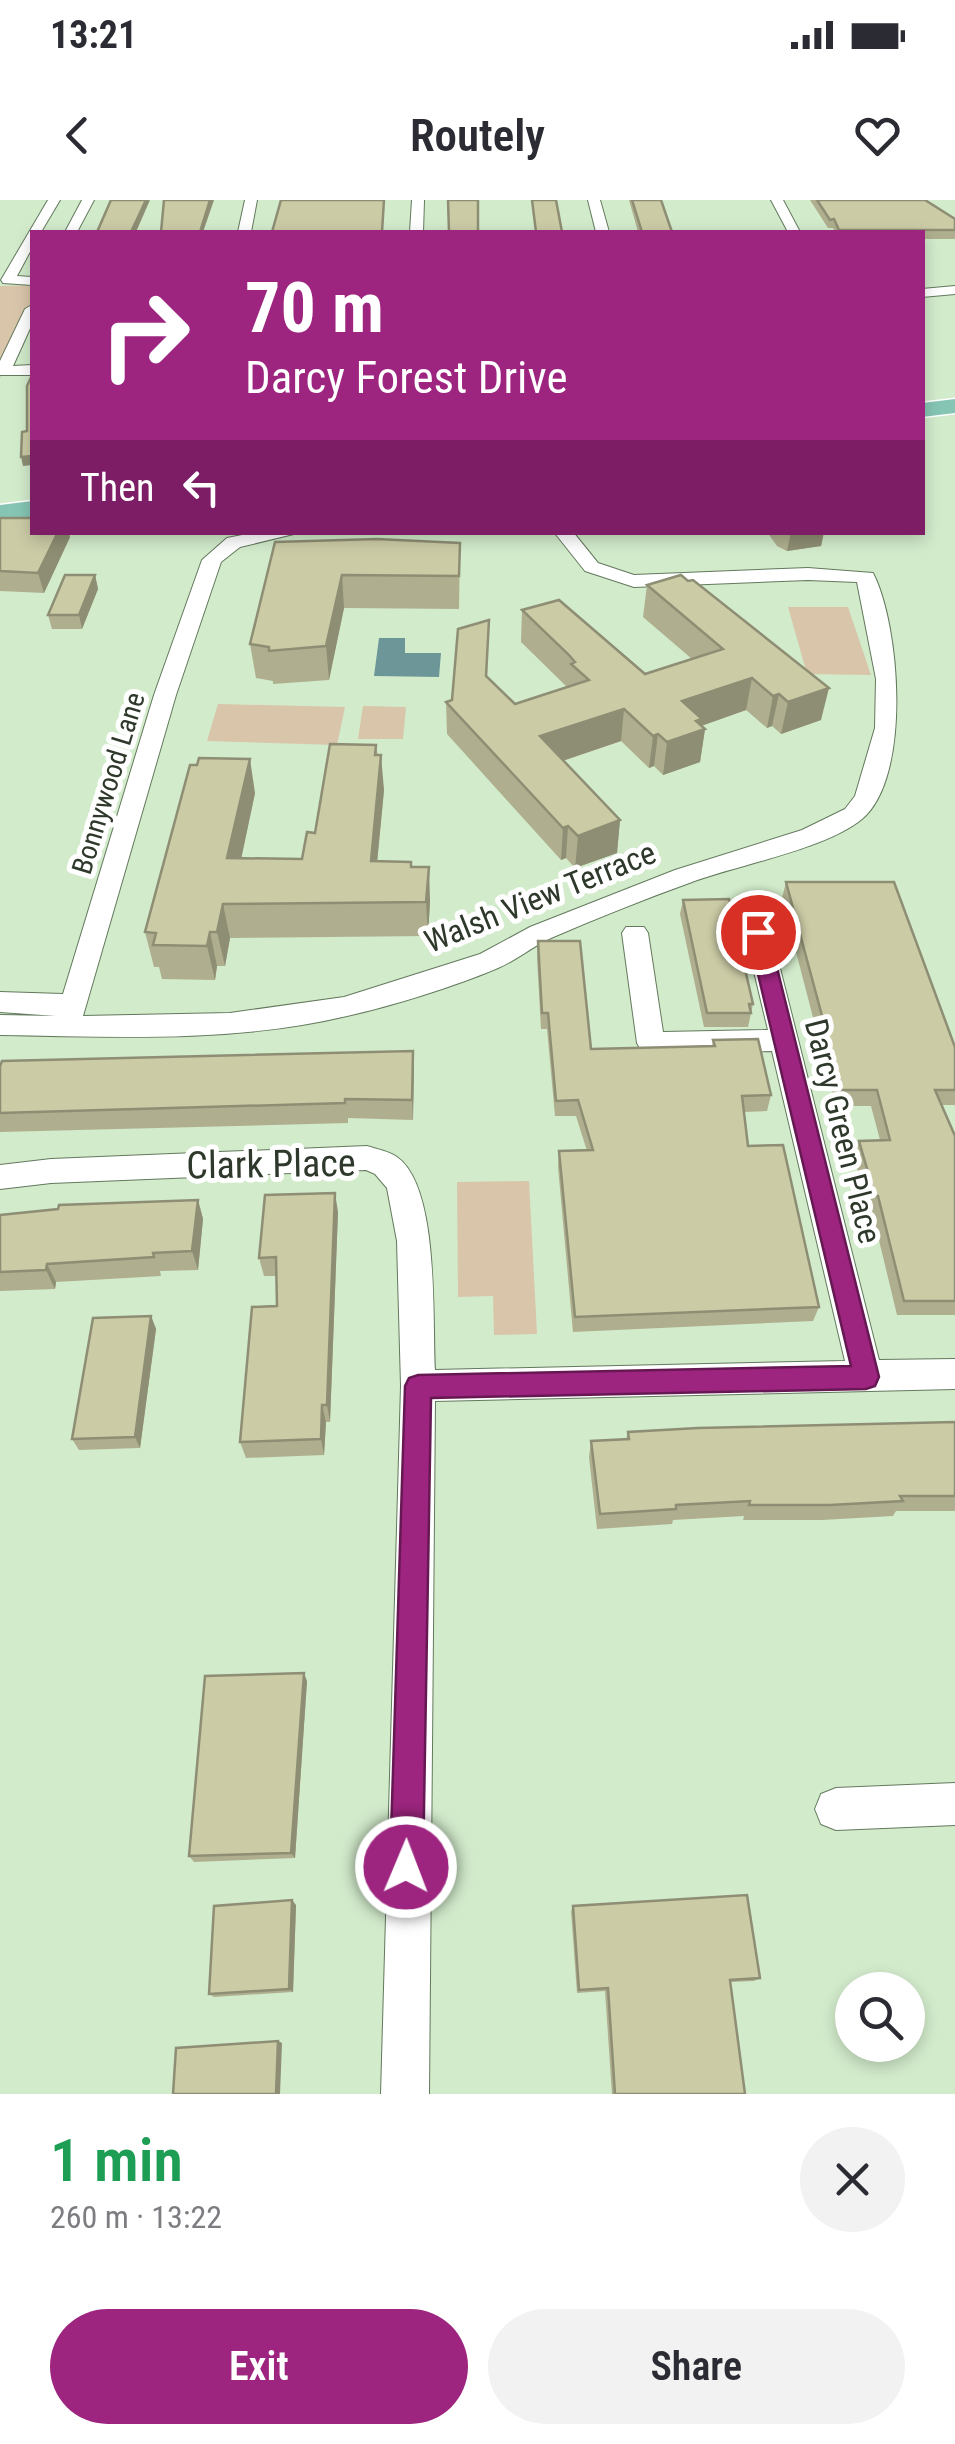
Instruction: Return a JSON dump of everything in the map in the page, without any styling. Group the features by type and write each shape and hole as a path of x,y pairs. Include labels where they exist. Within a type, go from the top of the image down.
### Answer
{"main road":[{"path":"925,393 955,390"},
{"path":"925,410 955,406"},
{"path":"0,496 30,492"},
{"path":"0,513 30,510"}],"street":[{"path":"37,230 54,200"},
{"path":"72,230 88,200"},
{"path":"244,230 252,200"},
{"path":"418,200 418,230"},
{"path":"594,200 602,230"},
{"path":"777,200 793,230"},
{"path":"30,242 8,280 30,281"},
{"path":"925,293 955,290"},
{"path":"30,314 4,372 30,370"},
{"name":"Bonnywood Lane","path":"69,1014 165,695 212,560 234,542 280,535"},
{"name":"Walsh View Terrace","path":"0,1025 69,1014 230,1023 345,1007 489,961 539,933 684,876 811,835 853,814 866,798 886,728 886,678 866,578 808,574 634,580 607,577 587,568 565,535"},
{"name":"Darcy Green Place","path":"750,901 866,1377"},
{"path":"635,934 651,1044 784,1040"},
{"path":"0,1002 69,1014"},
{"name":"Clark Place","path":"0,1177 51,1170 367,1158 386,1165 402,1184 413,1241 418,1386 405,2094"},
{"path":"418,1386 955,1374"},
{"path":"836,1809 955,1804"}],"shaded area":[{"path":"30,285 30,313 0,378 0,286"},
{"path":"788,607 848,607 871,675 807,674"},
{"path":"218,704 345,707 337,745 207,741"},
{"path":"363,706 406,707 403,739 358,739"},
{"path":"529,1181 537,1334 494,1335 493,1296 458,1297 457,1182"}],"water":[{"path":"379,638 405,638 405,653 441,653 439,677 374,676"}],"building":[{"path":"111,200 146,200 132,230 98,230"},
{"path":"164,200 210,200 201,230 161,230"},
{"path":"281,200 384,200 382,230 273,230"},
{"path":"448,200 478,200 478,230 449,230"},
{"path":"532,200 556,200 562,230 536,230"},
{"path":"632,200 661,200 671,230 641,230"},
{"path":"817,200 925,200 955,219 955,230 839,230"},
{"path":"30,379 30,456 21,457 22,432 27,431"},
{"path":"0,518 30,518 30,535 57,535 38,573 0,571"},
{"path":"377,539 460,543 459,576 342,575 326,646 269,651 269,647 250,644 275,542"},
{"path":"65,575 95,575 79,615 48,615"},
{"path":"681,575 693,580 829,688 788,702 779,694 773,696 752,678 682,701 702,719 696,721 705,729 667,742 658,734 653,736 624,709 540,736 620,820 578,836 568,826 563,828 446,702 452,700 458,629 489,620 486,676 515,704 589,680 522,610 559,600 645,674 723,649 647,585"},
{"path":"330,744 376,745 375,755 381,755 371,861 411,862 411,867 429,867 426,902 223,904 217,932 210,932 207,946 153,945 156,933 145,932 190,765 197,765 199,758 250,759 227,858 302,859 307,832 315,833"},
{"path":"786,882 894,882 955,1047 955,1090 935,1090 955,1136 955,1301 904,1301 878,1196 859,1141 890,1140 877,1090 842,1090"},
{"path":"729,899 753,1004 749,1004 751,1013 707,1013 683,900"},
{"path":"538,941 580,941 591,1049 715,1046 713,1040 758,1039 771,1095 742,1096 748,1146 783,1145 819,1307 575,1317 559,1151 593,1150 578,1100 556,1101 548,1013 542,1013"},
{"path":"413,1051 412,1100 345,1099 345,1103 0,1113 2,1061"},
{"path":"335,1193 327,1405 322,1405 321,1439 240,1442 252,1307 277,1306 276,1257 259,1258 265,1195"},
{"path":"198,1200 192,1251 47,1264 46,1270 0,1272 0,1215 58,1209 59,1205"},
{"path":"151,1316 135,1437 72,1439 93,1318"},
{"path":"955,1422 955,1496 900,1496 903,1501 830,1505 749,1505 750,1501 600,1514 591,1441 629,1439 628,1432 698,1428"},
{"path":"304,1673 291,1853 189,1856 205,1676"},
{"path":"747,1895 760,1978 730,1980 745,2094 615,2094 608,1988 579,1990 573,1906"},
{"path":"292,1900 289,1989 209,1994 214,1906"},
{"path":"278,2041 276,2094 173,2094 176,2048"}],"route":[{"path":"406,1867 418,1386 866,1377 758,932"}]}
